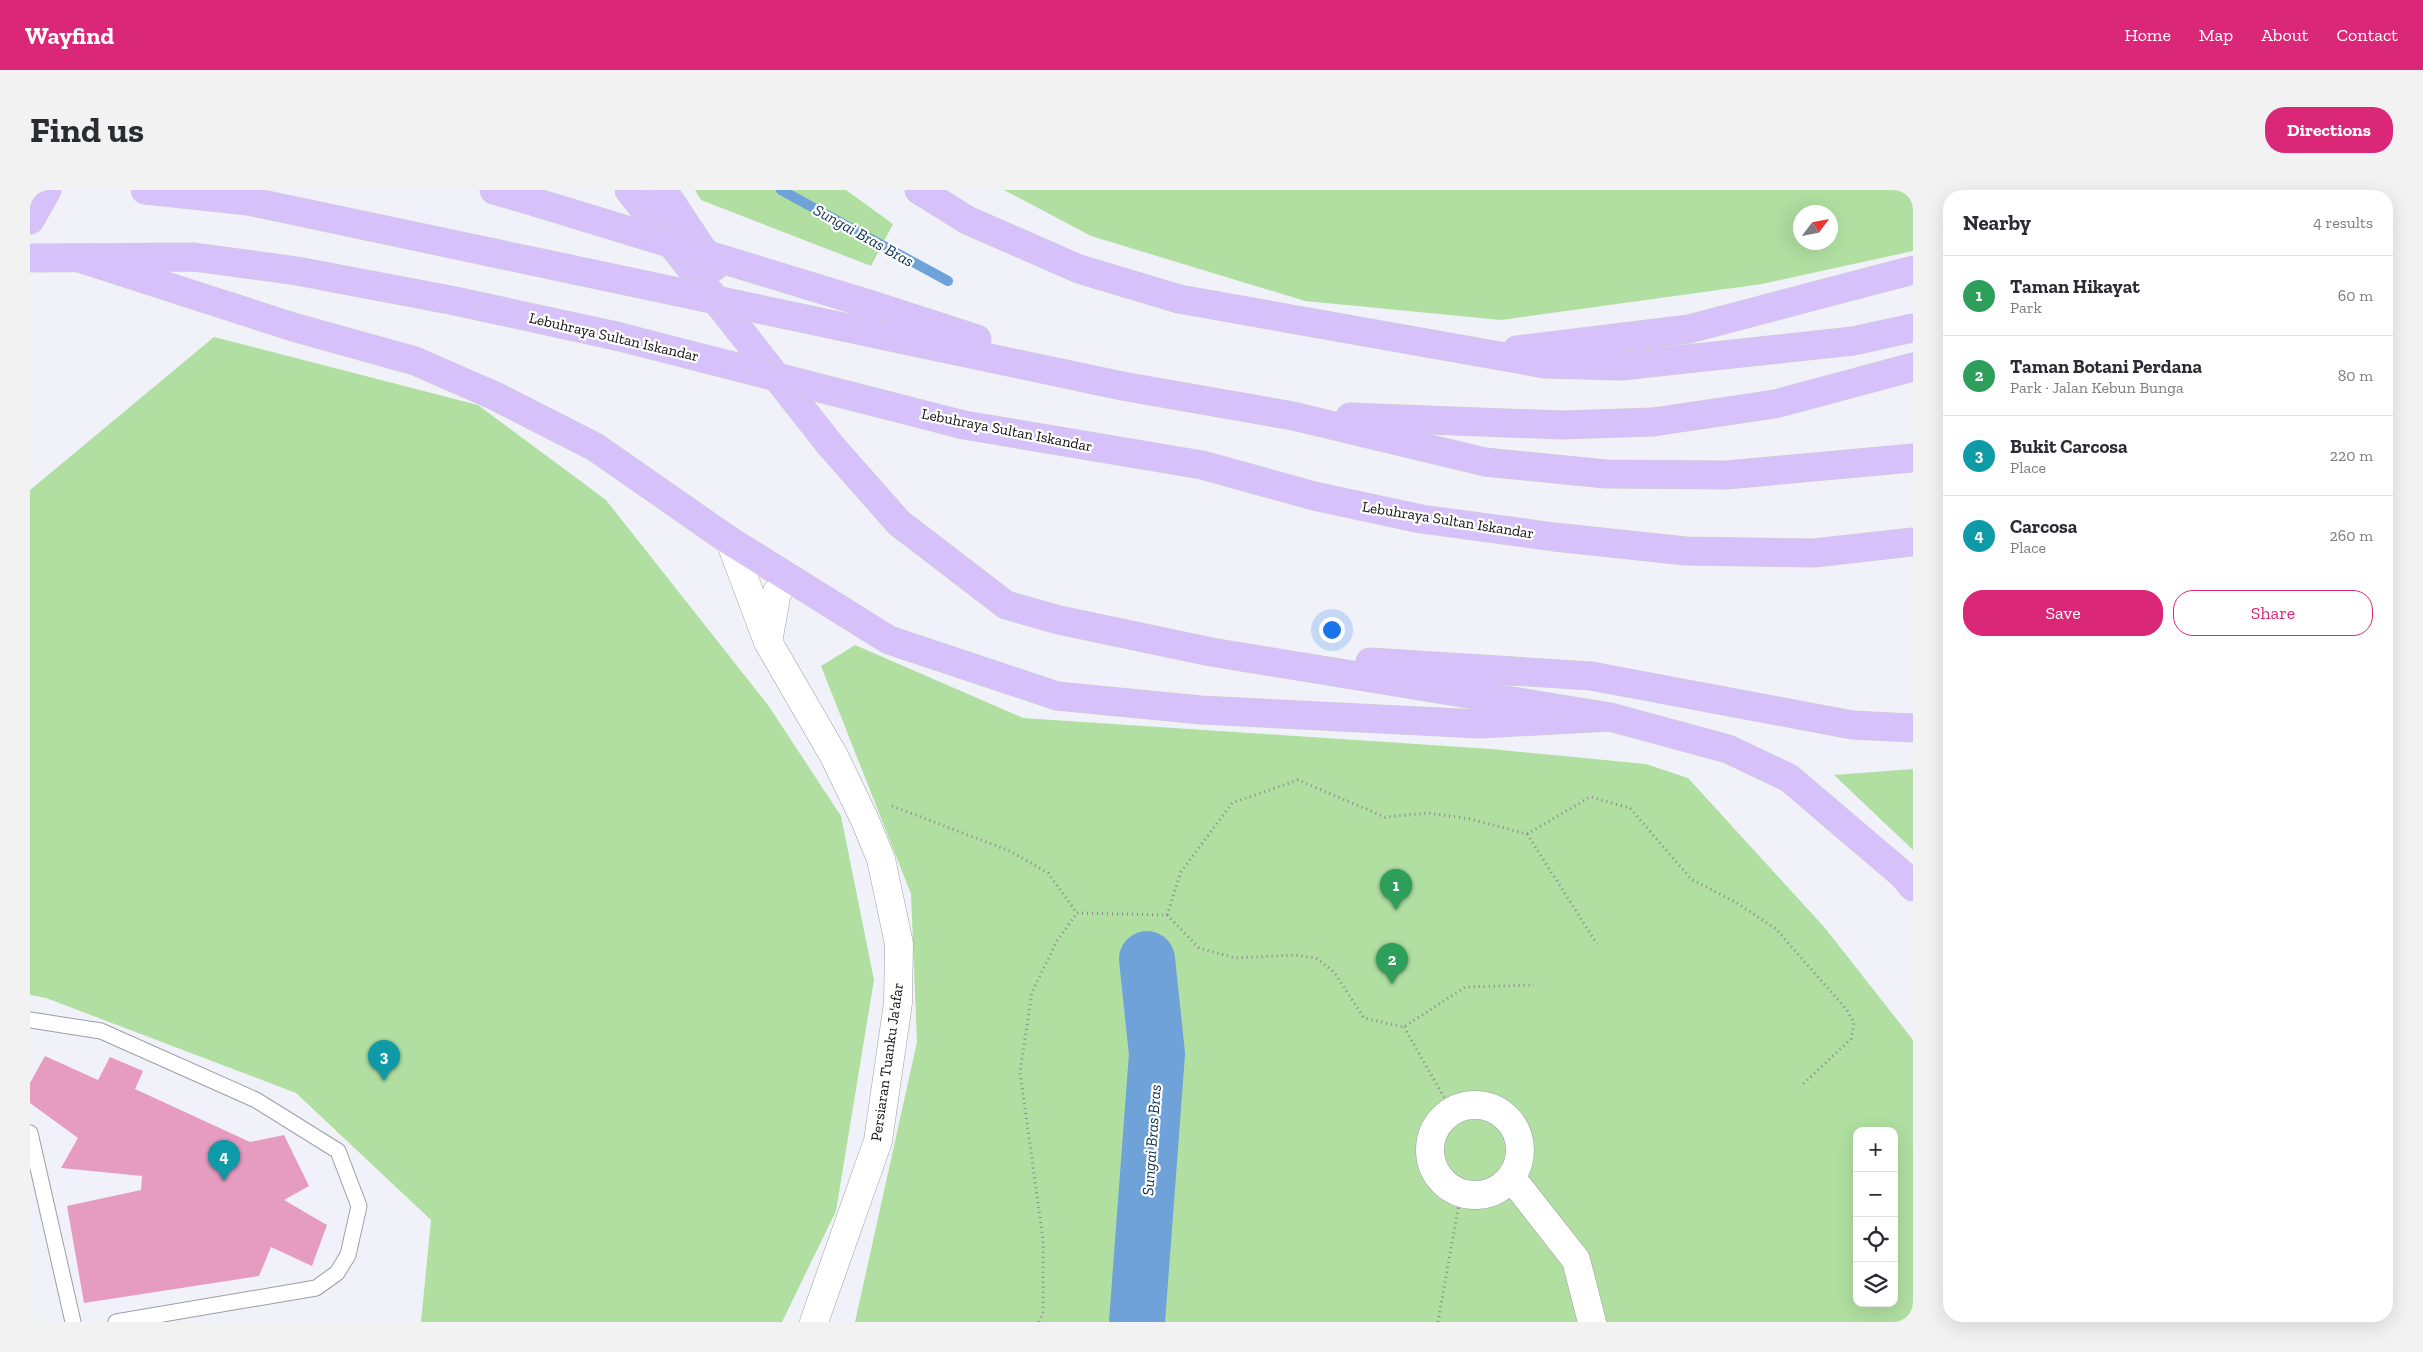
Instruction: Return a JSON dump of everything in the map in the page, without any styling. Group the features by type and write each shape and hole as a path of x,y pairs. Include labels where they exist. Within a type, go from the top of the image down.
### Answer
{"main road":[{"path":"30,220 47,190"},
{"path":"145,190 248,201 1122,386 1293,416 1485,462 1606,474 1726,475 1913,458"},
{"path":"494,190 872,306 1122,386"},
{"path":"629,190 832,446 899,523 1006,605 1059,620 1211,652 1610,717 1728,749 1790,778 1903,876 1913,887"},
{"path":"663,190 832,446"},
{"path":"919,190 967,220 1079,270 1179,299 1546,364 1621,366 1853,341 1913,328"},
{"name":"Lebuhraya Sultan Iskandar","path":"30,258 194,257 297,271 455,301 616,336 964,426 1202,465 1314,496 1421,519 1554,537 1686,551 1814,553 1913,542"},
{"path":"79,258 293,327 415,361 495,396 595,447 730,541 889,640 1057,696 1201,710 1480,724 1610,717"},
{"path":"1481,354 1689,329 1913,270"},
{"path":"1293,416 1562,425 1653,422 1775,404 1913,367"},
{"path":"1211,652 1592,676 1852,725 1913,728"}],"street":[{"name":"Persiaran Tuanku Ja'afar","path":"730,541 768,642 834,756 881,859 899,944 898,1004 878,1142 814,1322"},
{"path":"768,642 777,592 789,579"},
{"path":"1478,1105 1491,1108 1512,1124 1519,1142 1518,1160 1510,1177 1503,1185 1483,1194 1461,1192 1446,1184 1435,1171 1430,1155 1431,1137 1439,1122 1452,1110 1478,1105"},
{"path":"1510,1177 1576,1260 1592,1322"}],"lane":[{"path":"30,1020 101,1030 256,1100 338,1151 359,1206 348,1255 337,1273 316,1288 116,1322"},
{"path":"30,1132 72,1322"}],"path":[{"path":"1167,915 1181,872 1232,803 1263,790 1298,780 1385,817 1428,813 1470,819 1527,834 1597,944"},
{"path":"852,793 1010,851 1048,873 1077,913"},
{"path":"1527,834 1590,797 1630,808 1692,880 1737,903 1776,929 1847,1010 1854,1023 1851,1039 1803,1084"},
{"path":"1077,913 1167,915 1199,948 1235,958 1294,955 1316,958 1334,972 1364,1018 1404,1027 1464,987 1534,985"},
{"path":"1039,1322 1043,1312 1043,1239 1020,1072 1032,992 1057,941 1077,913"},
{"path":"1404,1027 1452,1110"},
{"path":"1438,1322 1461,1192"}],"green space":[{"path":"695,190 846,190 893,224 871,266 701,200"},
{"path":"1004,190 1913,190 1913,251 1762,284 1501,320 1305,301 1091,236"},
{"path":"214,337 478,405 606,500 768,705 841,816 874,980 836,1211 782,1322 421,1322 431,1220 296,1093 46,998 30,995 30,490"},
{"path":"855,645 1023,718 1491,749 1646,764 1688,778 1825,928 1913,1040 1913,1322 855,1322 917,1042 911,894 821,666"},
{"path":"1913,769 1913,850 1834,775"}],"building":[{"path":"45,1056 98,1080 110,1057 143,1071 135,1089 250,1142 284,1135 309,1186 284,1200 327,1225 312,1266 271,1247 259,1276 84,1303 67,1206 141,1190 142,1176 61,1168 78,1138 30,1103 30,1083"}],"waterway":[{"name":"Sungai Bras Bras","path":"781,190 948,281"},
{"name":"Sungai Bras Bras","path":"1137,1322 1157,1054 1147,959"}],"place":[{"name":"Taman Hikayat","path":"1396,910"},
{"name":"Taman Botani Perdana","path":"1392,984"},
{"name":"Bukit Carcosa","path":"384,1081"},
{"name":"Carcosa","path":"224,1181"}]}
